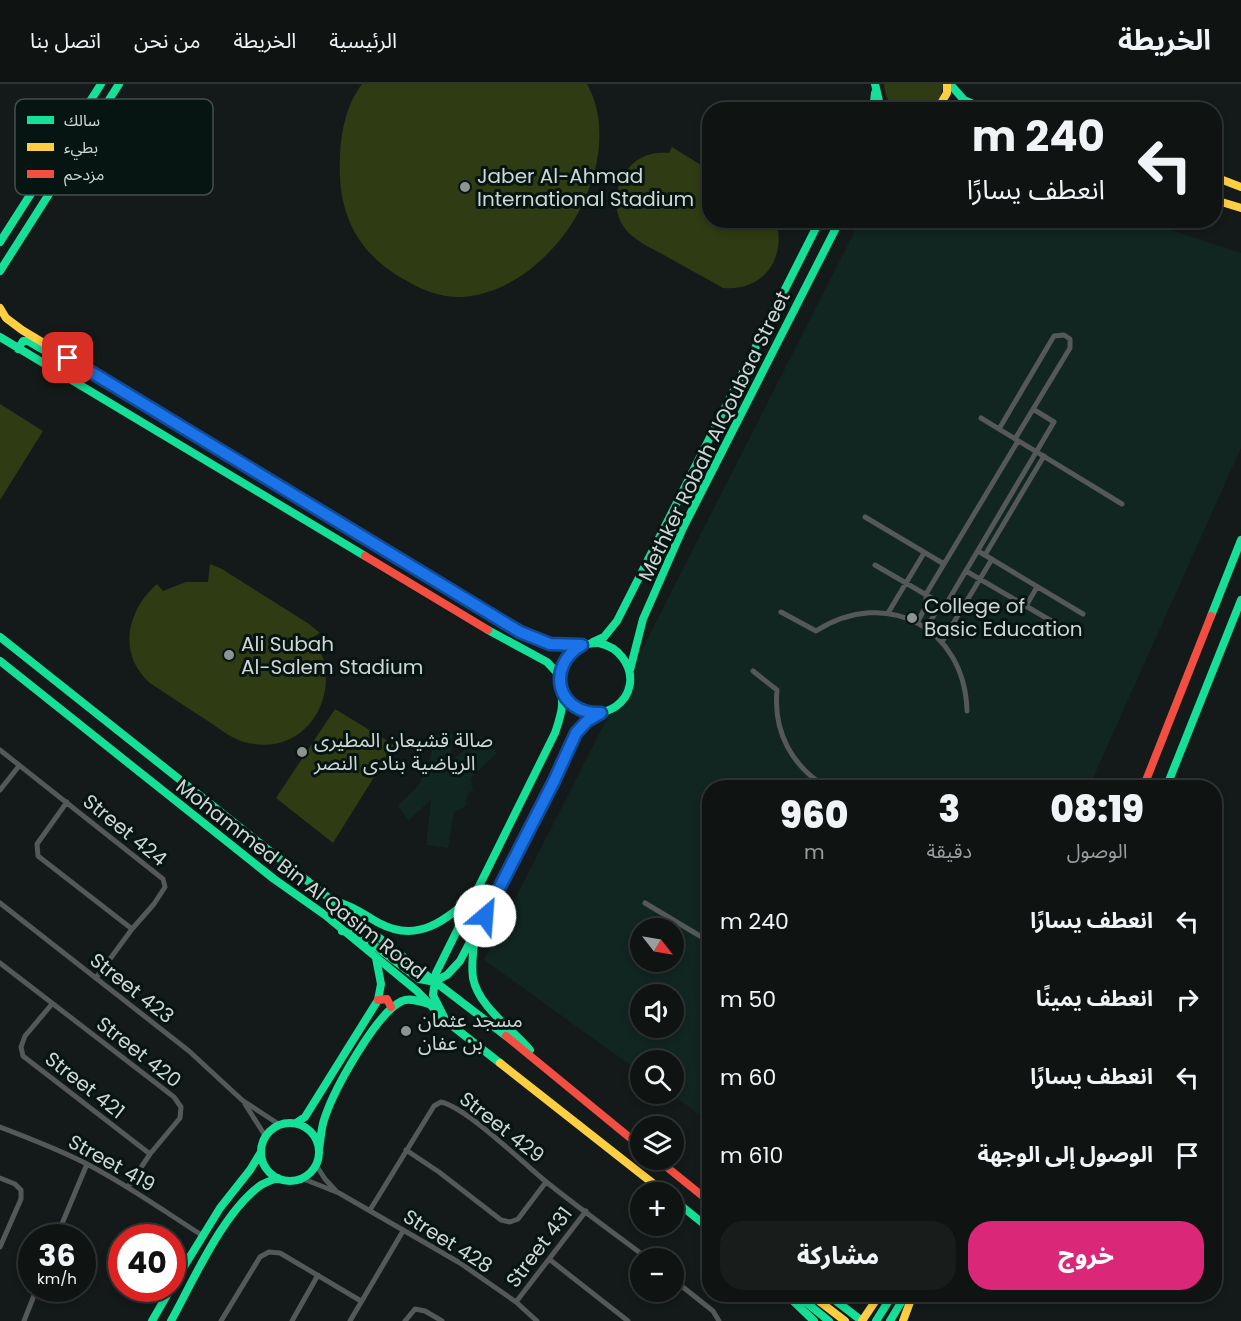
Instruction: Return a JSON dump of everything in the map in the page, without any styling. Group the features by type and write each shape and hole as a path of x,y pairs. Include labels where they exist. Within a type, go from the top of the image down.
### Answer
{"street":[{"path":"91,99 101,84"},
{"path":"942,102 947,93 948,84"},
{"path":"948,84 969,102"},
{"path":"108,99 117,85"},
{"path":"875,88 881,102"},
{"path":"1222,180 1241,187"},
{"path":"0,242 30,195"},
{"path":"0,272 48,195"},
{"path":"1222,202 1241,208"},
{"name":"Methker Robah AlQoubaa Street","path":"586,644 604,637 617,621 816,228"},
{"name":"Methker Robah AlQoubaa Street","path":"629,671 643,619 683,528 836,228"},
{"path":"0,308 12,324 529,637 561,646 599,643 616,649 627,663 630,682 627,693 620,702 587,721 576,733 475,936 453,971 445,978 419,979 359,934 342,931"},
{"path":"917,622 926,606 926,594 1070,348 1070,339 1064,335 1054,336 999,429"},
{"path":"0,337 517,647 542,659 560,676"},
{"path":"18,349 23,341 28,340 76,368 88,370"},
{"path":"926,628 936,612 945,606 1054,422 1033,409"},
{"path":"981,418 1122,504"},
{"path":"985,555 1044,456"},
{"path":"248,486 256,472"},
{"path":"865,517 944,564"},
{"path":"1146,780 1241,540"},
{"path":"978,551 1083,614"},
{"path":"888,613 924,553"},
{"path":"942,642 992,560"},
{"path":"875,565 959,614"},
{"path":"966,572 1072,633"},
{"path":"1026,606 1037,587"},
{"path":"1169,780 1241,600"},
{"path":"781,612 816,631 844,616 860,612 888,613 917,622 942,642 951,654 961,672 967,696 967,711"},
{"name":"Mohammed Bin Al Qasim Road","path":"0,637 535,1058 630,1138"},
{"path":"446,1021 433,995 434,980 442,956 555,733 562,708 560,676 566,657 586,644"},
{"name":"Mohammed Bin Al Qasim Road","path":"0,661 268,875 325,915 417,991 446,1021 651,1182"},
{"path":"753,671 777,690 779,725 789,750 806,773 816,780"},
{"path":"562,691 574,706 591,713 601,713"},
{"name":"Street 424","path":"0,750 163,879 165,883 154,904 132,929 96,978"},
{"path":"0,790 19,766"},
{"path":"67,802 37,844 38,856 132,929"},
{"path":"334,901 352,907 389,927 412,931 435,926 445,921 475,894"},
{"name":"Street 423","path":"0,903 189,1052 242,1100 280,1125"},
{"path":"645,903 702,937"},
{"path":"475,936 470,965 477,993 522,1040 535,1058"},
{"path":"186,1264 220,1208 250,1170 262,1150 266,1137 280,1125 296,1123 305,1118 378,1000 382,990 376,958"},
{"name":"Street 420","path":"0,963 174,1097 181,1107 180,1118 150,1154 128,1187"},
{"path":"378,1000 387,999 391,1007"},
{"path":"171,1321 215,1244 251,1193 263,1183 278,1178 294,1180 301,1178 316,1165 326,1117 338,1089 357,1056 391,1007 409,1000 429,1004"},
{"name":"Street 421","path":"52,1004 25,1036 21,1047 23,1056 150,1154"},
{"name":"Street 423","path":"242,1100 266,1137"},
{"name":"Street 429","path":"370,1210 434,1106 441,1102 450,1104 470,1118 546,1182 634,1248"},
{"path":"296,1123 312,1133 319,1149"},
{"name":"Street 419","path":"0,1127 87,1164 128,1187 203,1236"},
{"path":"262,1150 266,1167 278,1178"},
{"path":"406,1150 440,1172 501,1220 510,1222 518,1218 546,1182"},
{"path":"63,1224 87,1164"},
{"name":"Street 428","path":"316,1165 325,1179 339,1193"},
{"path":"670,1170 702,1196"},
{"path":"0,1178 15,1184 21,1191 21,1198 0,1247"},
{"name":"Street 428","path":"301,1178 339,1193 460,1263 516,1302 537,1321"},
{"path":"684,1208 702,1223"},
{"name":"Street 431","path":"516,1302 586,1210"},
{"path":"350,1321 403,1231"},
{"path":"221,1321 260,1257 269,1252 280,1253 361,1301"},
{"path":"549,1259 628,1321"},
{"path":"292,1321 318,1275"},
{"path":"684,1288 713,1311 719,1321"},
{"path":"24,1321 31,1302"},
{"path":"152,1321 163,1302"},
{"path":"794,1302 814,1321"},
{"path":"806,1302 829,1321"},
{"path":"820,1302 844,1321"},
{"path":"837,1302 862,1321 875,1302"},
{"path":"876,1321 888,1302"},
{"path":"890,1321 901,1302"},
{"path":"903,1321 909,1302"},
{"path":"405,1321 415,1310 425,1311 442,1321"}],"shaded area":[{"name":"College of Basic Education","path":"856,228 1165,228 1241,253 1241,448 1092,780 702,780 702,1116 684,1103 684,1050 630,1050 630,1065 484,960"},
{"path":"453,734 450,762 481,736 497,753 471,778 473,792 470,791 465,802 467,804 454,812 448,848 426,845 431,800 408,821 398,805 417,787 426,772 432,750 433,735"}],"green space":[{"name":"Jaber Al-Ahmad International Stadium","path":"362,84 587,84 593,97 599,125 596,167 578,212 554,247 521,276 503,286 463,297 441,295 420,288 375,258 363,245 347,214 340,177 343,128 348,110"},
{"path":"884,84 943,84 942,92 936,102 890,102"},
{"path":"672,147 702,166 702,228 778,228 778,248 775,260 760,278 737,288 723,288 643,244 622,224 616,208 616,199 625,173 629,167 644,156 669,153"},
{"path":"0,404 43,431 0,500"},
{"name":"Ali Subah Al-Salem Stadium","path":"210,564 222,569 320,633 313,637 323,656 326,677 324,696 316,714 305,729 289,739 270,745 242,742 232,737 150,683 133,659 130,632 133,619 147,595 157,584 163,591 186,582 208,582"},
{"path":"335,709 394,745 333,843 276,798"}],"traffic: fast":[{"path":"91,99 101,84"},
{"path":"109,99 119,84"},
{"path":"875,84 880,102"},
{"path":"950,84 969,102"},
{"path":"874,102 875,93"},
{"path":"0,242 30,195"},
{"path":"0,271 48,195"},
{"path":"593,642 604,637 617,621 816,228"},
{"path":"630,670 643,619 683,528 836,228"},
{"path":"0,337 365,556"},
{"path":"18,349 23,341 28,341 64,362"},
{"path":"173,421 520,632 550,644 582,645"},
{"path":"1211,616 1241,540"},
{"path":"1169,780 1241,600"},
{"path":"488,630 547,662 560,676"},
{"path":"0,637 506,1036"},
{"path":"446,1021 433,995 436,973 555,733 562,706 561,668 566,657 576,648 599,643 617,652 629,671 630,685 625,697 616,706 604,712 590,712 576,705 562,691"},
{"path":"0,661 274,879 325,915 417,991 446,1021 500,1063"},
{"path":"342,931 359,934 419,979 430,981 447,975 460,961 554,781 576,733 587,721 599,713"},
{"path":"341,903 379,923 406,931 431,926 475,894"},
{"path":"475,936 472,968 476,988 488,1008 530,1050"},
{"path":"296,1123 305,1117 378,1000 381,984 376,958"},
{"path":"319,1149 324,1121 337,1089 357,1053 380,1020 392,1008 405,1000 416,1000 429,1004"},
{"path":"290,1123 306,1128 314,1136 319,1152 314,1168 306,1176 290,1181 274,1176 266,1168 261,1152 266,1136 274,1128 290,1123"},
{"path":"186,1263 220,1208 261,1152"},
{"path":"171,1321 210,1248 234,1212 261,1185 278,1178"},
{"path":"684,1208 702,1223"},
{"path":"152,1321 163,1302"},
{"path":"794,1302 814,1321"},
{"path":"806,1302 829,1321"},
{"path":"837,1302 862,1321"},
{"path":"876,1321 888,1302"},
{"path":"890,1321 901,1302"}],"traffic: slow":[{"path":"942,102 947,93 947,84"},
{"path":"1222,180 1241,187"},
{"path":"1222,202 1241,208"},
{"path":"0,308 6,318 22,330 173,421"},
{"path":"500,1063 651,1182"},
{"path":"820,1302 845,1321"},
{"path":"862,1321 875,1302"},
{"path":"903,1321 910,1302"}],"traffic: jam":[{"path":"365,556 488,630"},
{"path":"1146,780 1211,616"},
{"path":"378,1000 387,999 391,1007"},
{"path":"506,1036 630,1138"},
{"path":"670,1170 702,1196"}],"place":[{"name":"Jaber Al-Ahmad International Stadium","path":"465,187"},
{"name":"College of Basic Education","path":"912,618"},
{"name":"Ali Subah Al-Salem Stadium","path":"229,655"},
{"name":"صالة قشيعان المطيرى الرياضية بنادى النصر","path":"302,752"},
{"name":"مسجد عثمان بن عفان","path":"406,1031"}],"route":[{"path":"68,358 520,632 550,644 582,645 566,657 562,666 560,684 567,699 574,706 582,711 601,713 593,716 581,726 572,740 554,781 485,916"}]}
